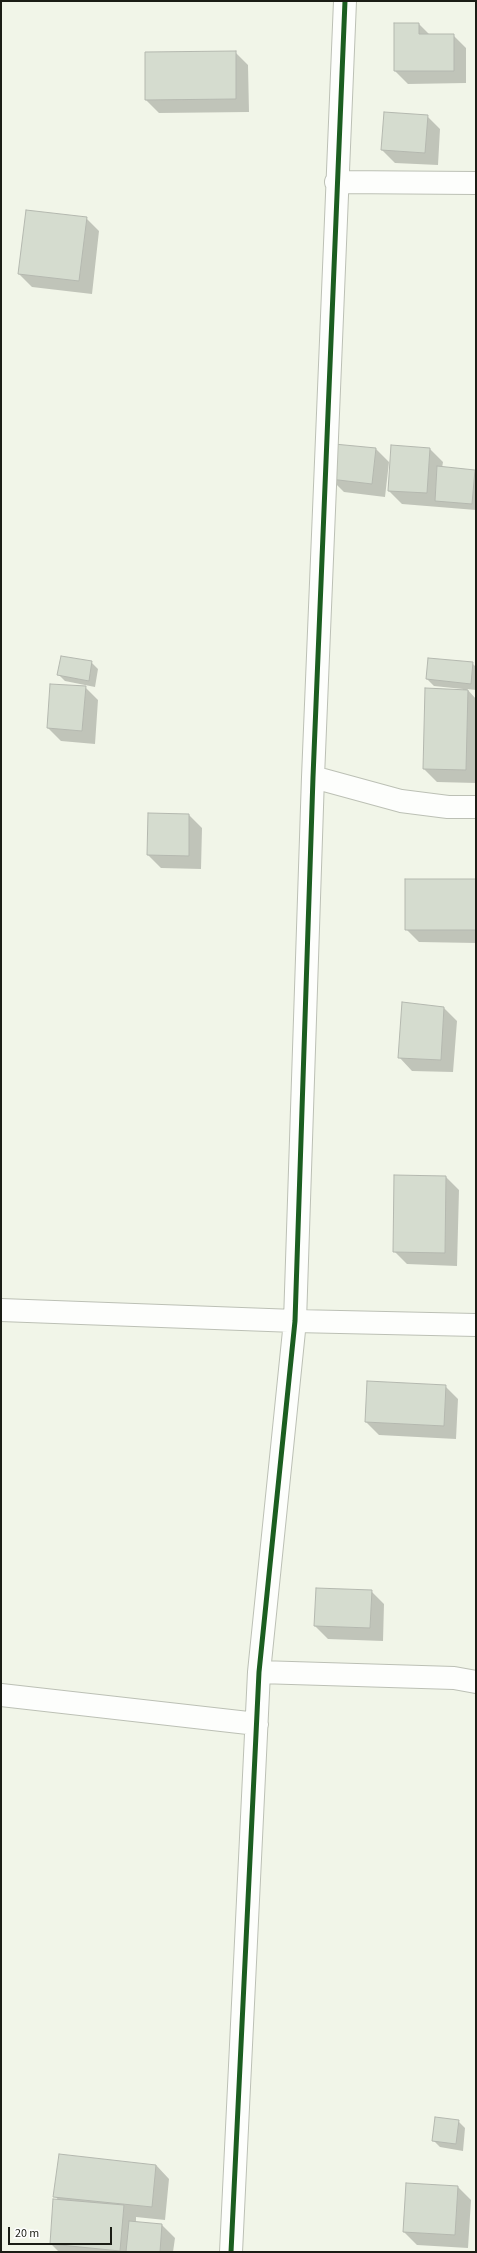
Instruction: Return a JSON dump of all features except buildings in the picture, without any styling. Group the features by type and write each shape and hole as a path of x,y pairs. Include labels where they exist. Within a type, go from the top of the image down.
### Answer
{"street":[{"path":"231,2252 259,1672 295,1321 313,777 336,182 345,1"},
{"path":"336,182 476,183"},
{"path":"313,777 401,801 448,807 476,807"},
{"path":"1,1310 295,1321 476,1325"},
{"path":"259,1672 454,1678 476,1682"},
{"path":"1,1695 257,1724"}],"cycle path":[{"path":"231,2252 259,1672 295,1321 313,777 345,1"}]}
